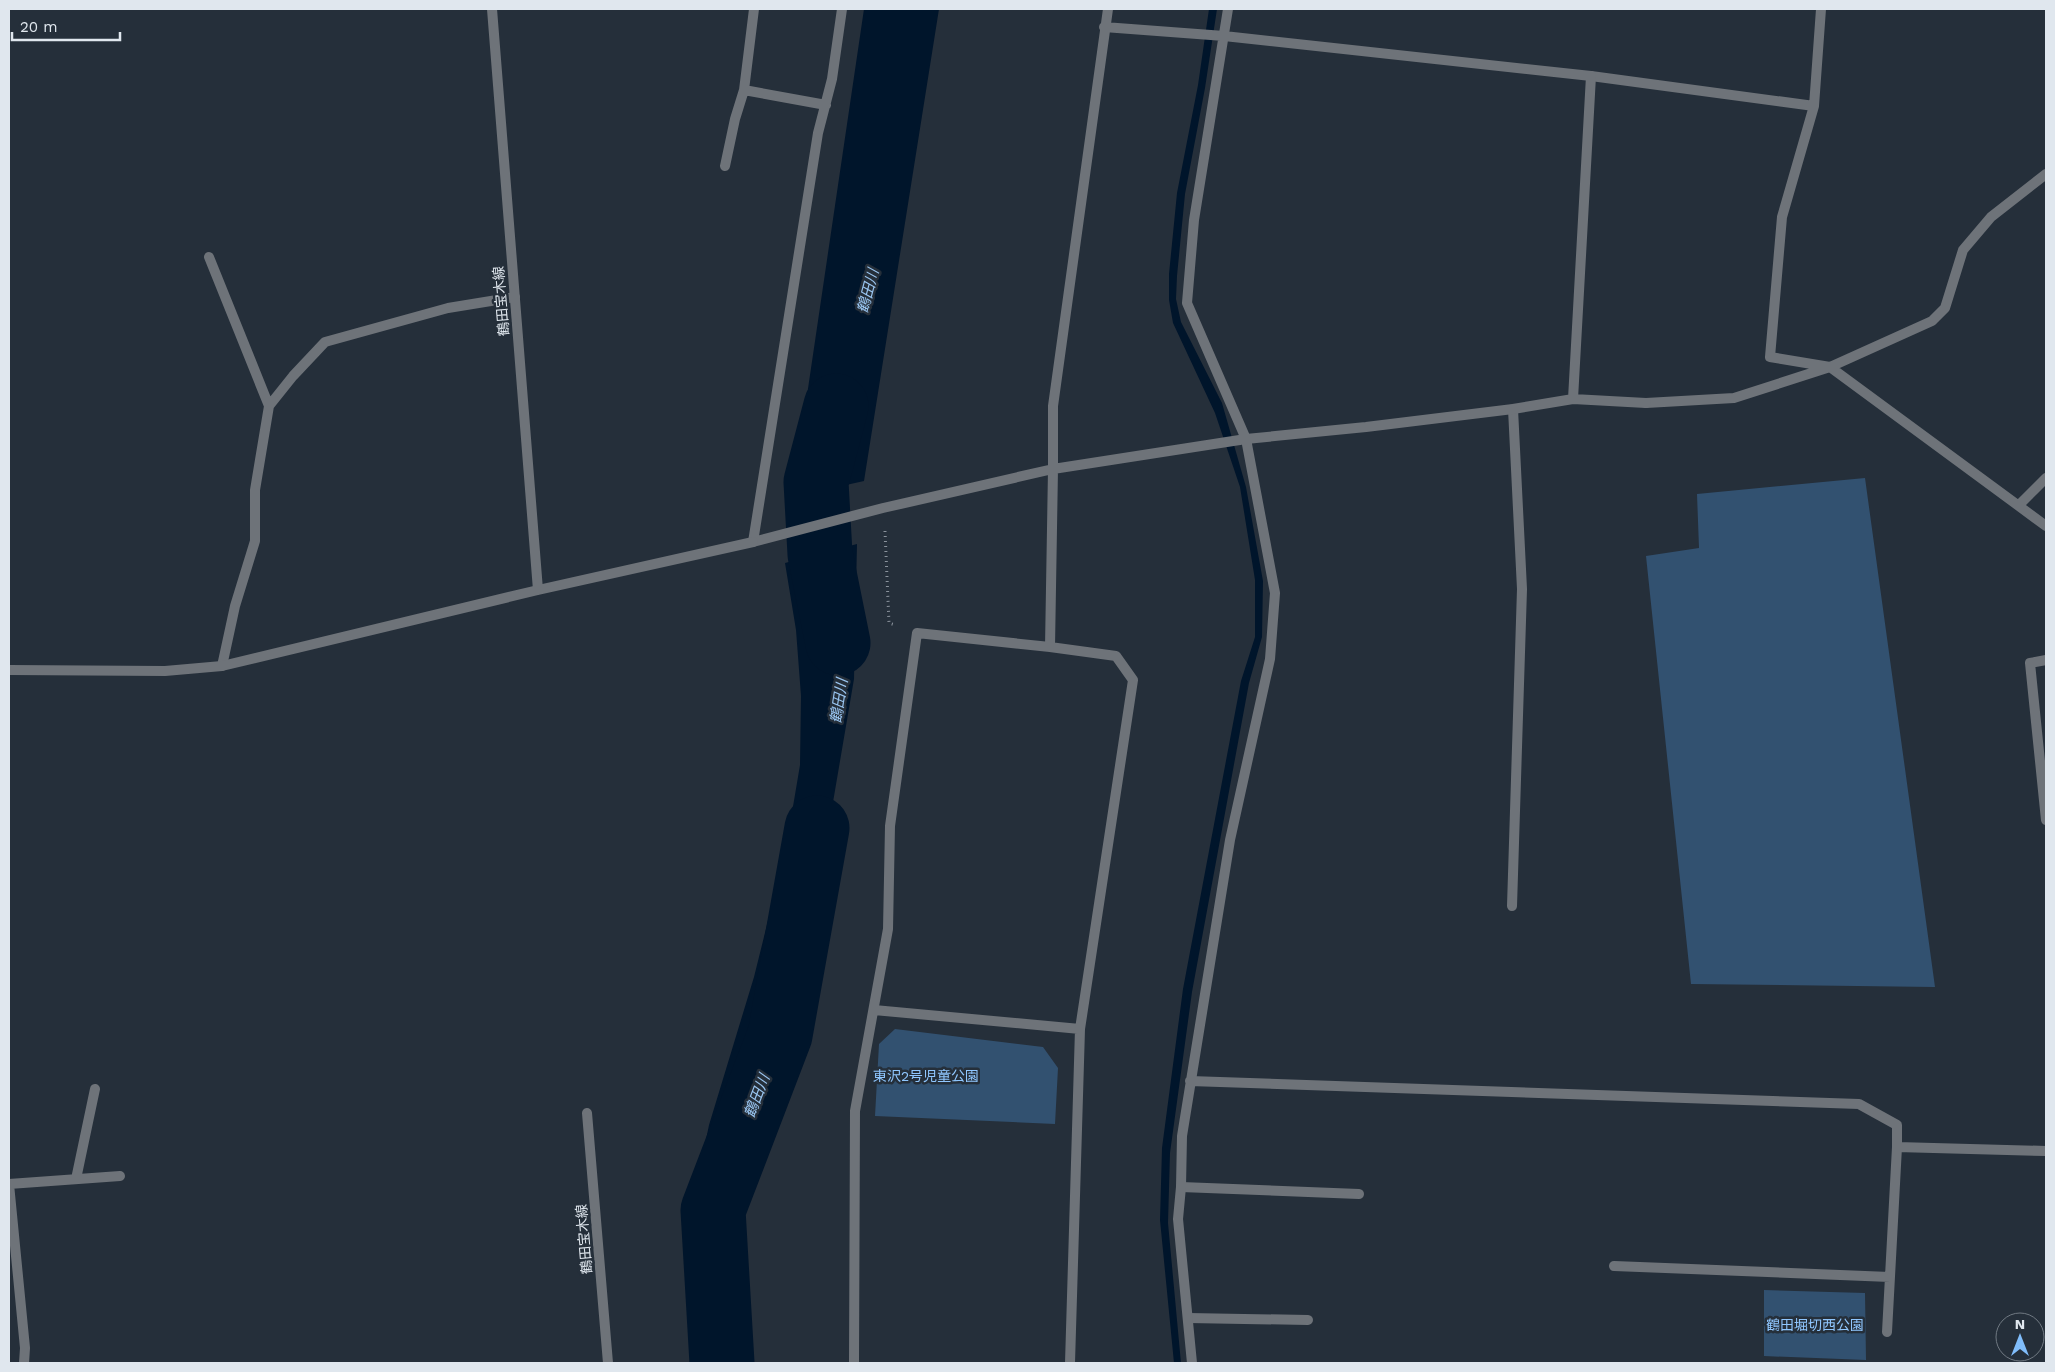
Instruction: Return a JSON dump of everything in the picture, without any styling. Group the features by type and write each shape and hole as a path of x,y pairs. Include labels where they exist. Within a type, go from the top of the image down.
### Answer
{"street":[{"name":"鶴田宝木線","path":"492,9 538,590"},
{"path":"725,166 735,119 744,90 754,9"},
{"path":"753,542 818,133 826,105 842,9"},
{"path":"1050,647 1053,406 1108,9"},
{"path":"1192,1363 1178,1219 1182,1136 1230,840 1270,659 1275,593 1246,439 1187,304 1194,220 1228,9"},
{"path":"1821,9 1814,106 1782,217 1770,357 1830,367 2046,526"},
{"path":"1104,27 1224,36 1591,76 1814,106"},
{"path":"1574,399 1591,76"},
{"path":"744,90 826,105"},
{"path":"9,670 165,671 222,666 538,590 753,542 883,508 1053,469 1246,439 1366,427 1513,409 1574,399 1646,404 1734,398 1830,367 1932,321 1945,308 1963,250 1991,217 2046,174"},
{"path":"209,257 269,406"},
{"path":"222,666 235,606 255,541 255,490 269,406 293,376 325,342 448,308 515,298"},
{"path":"1512,906 1522,588 1513,409"},
{"path":"2020,505 2046,478"},
{"path":"854,1363 855,1111 888,929 890,826 917,633 1116,656 1133,680 1080,1029 1070,1363"},
{"path":"2046,660 2030,663 2046,820"},
{"path":"874,1010 1080,1029"},
{"path":"1190,1081 1859,1104 1897,1125 1887,1332"},
{"path":"76,1179 95,1089"},
{"name":"鶴田宝木線","path":"587,1113 608,1363"},
{"path":"1897,1147 2046,1151"},
{"path":"24,1363 25,1348 9,1184 120,1176"},
{"path":"1181,1187 1359,1194"},
{"path":"1614,1266 1890,1277"},
{"path":"1188,1318 1308,1320"}],"path":[{"path":"883,508 889,623 917,633"}],"green space":[{"path":"1865,478 1935,987 1691,984 1646,556 1699,548 1697,494"},
{"name":"東沢2号児童公園","path":"895,1029 1043,1047 1058,1068 1055,1124 875,1116 879,1044"},
{"name":"鶴田堀切西公園","path":"1764,1290 1865,1293 1866,1360 1764,1356"}],"water":[{"path":"864,9 939,9 864,481 792,497"},
{"path":"1209,9 1217,9 1205,88 1185,194 1176,299 1181,322 1222,403 1246,487 1263,581 1262,637 1249,683 1192,992 1170,1153 1168,1223 1181,1363 1174,1363 1160,1220 1162,1148 1183,989 1241,681 1255,637 1255,580 1240,487 1215,413 1173,323 1169,300 1169,274 1177,193 1198,85"},
{"path":"857,544 854,679 832,808 822,854 748,1080 725,1137 722,1217 734,1363 704,1363 702,1340 700,1169 709,1125 754,977 786,848 800,765 801,696 796,630 785,563"}],"waterway":[{"name":"鶴田川","path":"836,406 816,482 820,554 838,643"},
{"name":"鶴田川","path":"722,1363 713,1210 780,1035 817,828"}]}
